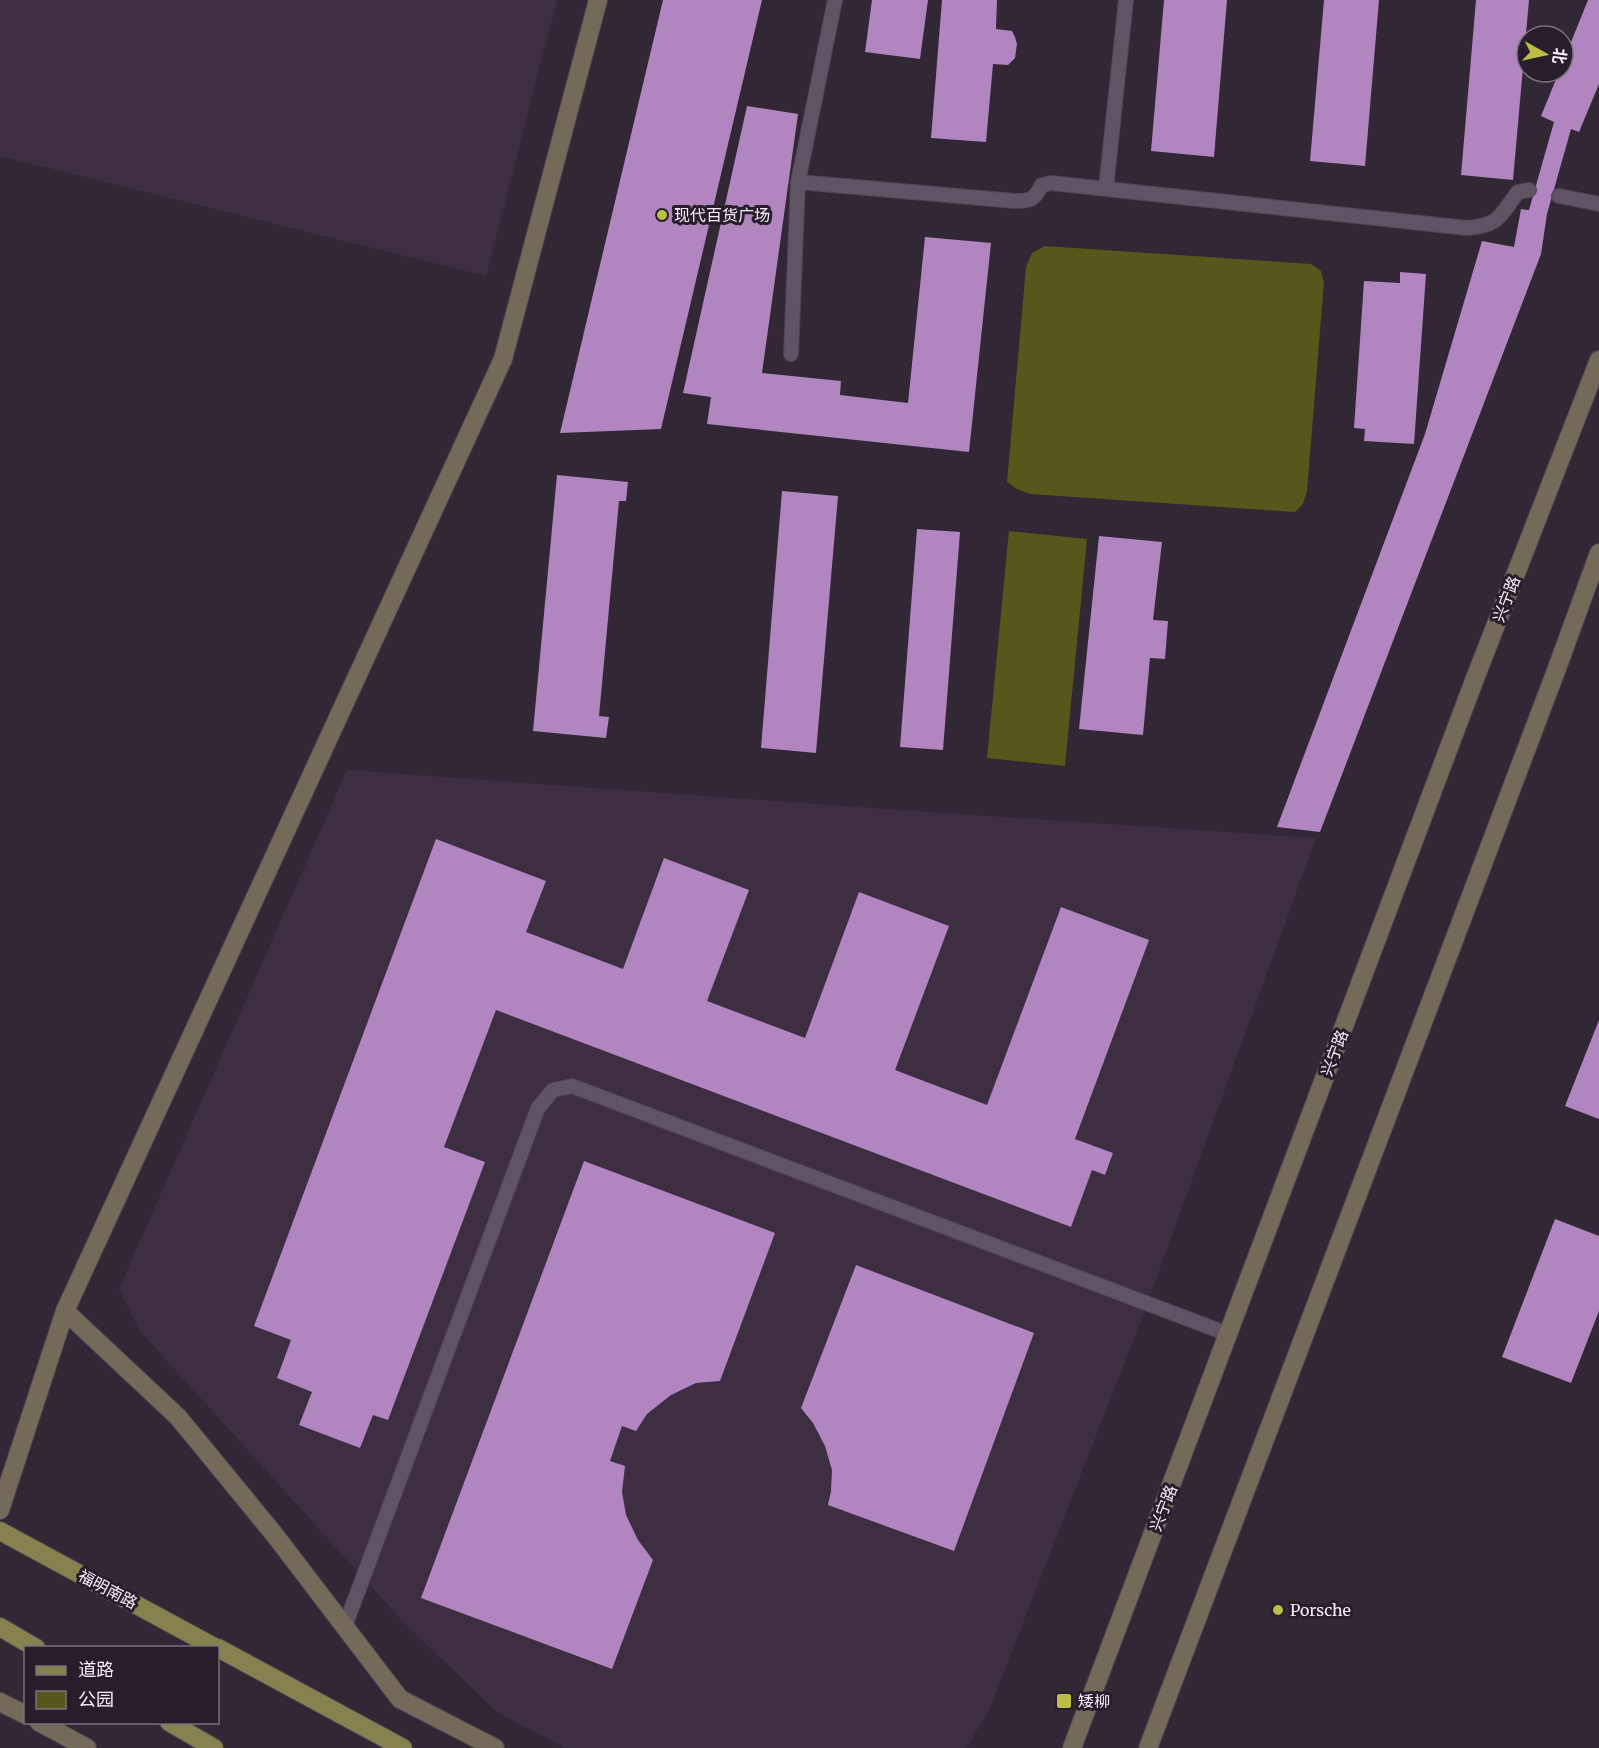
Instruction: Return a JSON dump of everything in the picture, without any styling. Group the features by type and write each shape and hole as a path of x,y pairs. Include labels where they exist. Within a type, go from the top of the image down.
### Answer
{"main road":[{"path":"0,1510 65,1311 503,359 598,0"},
{"name":"兴宁路","path":"1072,1748 1474,681 1599,360"},
{"path":"1148,1748 1599,553"},
{"path":"65,1311 178,1417 274,1534 400,1699 495,1748"},
{"name":"福明南路","path":"0,1531 213,1646"},
{"path":"0,1628 34,1646"},
{"name":"福明南路","path":"219,1649 403,1748"},
{"path":"0,1702 24,1714"},
{"path":"43,1724 87,1748"},
{"path":"172,1724 214,1748"}],"lane":[{"path":"791,354 798,182 835,0"},
{"path":"1106,188 1126,0"},
{"path":"798,182 1015,201 1029,201 1036,196 1042,186 1051,183 1467,228 1485,226 1497,221 1518,192 1529,190"},
{"path":"1559,196 1599,204"},
{"path":"345,1626 538,1108 553,1090 572,1086 1228,1334"}],"shaded area":[{"path":"0,0 557,0 486,276 0,156"},
{"path":"347,770 1316,838 1142,1318 991,1705 967,1748 566,1748 498,1713 406,1625 139,1330 119,1289"}],"green space":[{"path":"1045,246 1311,264 1321,271 1324,282 1307,491 1303,504 1295,512 1030,494 1007,482 1026,267 1032,253"},
{"path":"1009,531 1087,539 1065,766 987,758"}],"building":[{"name":"现代百货广场","path":"663,0 762,0 661,429 560,433"},
{"path":"872,0 928,0 920,59 865,52"},
{"path":"942,0 997,0 996,29 1012,31 1015,37 1017,44 1015,58 1008,65 993,64 986,142 931,138"},
{"path":"1164,0 1227,0 1214,157 1151,151"},
{"path":"1324,0 1379,0 1365,166 1310,161"},
{"path":"1476,0 1529,0 1527,24 1515,24 1515,84 1522,84 1513,180 1461,175"},
{"path":"1588,0 1599,0 1599,84 1579,132 1571,129 1547,214 1541,254 1320,832 1277,827 1425,434 1482,241 1514,247 1521,209 1529,210 1554,122 1541,116 1554,84 1575,84 1575,32"},
{"path":"747,106 798,114 762,373 841,381 840,395 908,403 925,237 991,243 969,452 707,424 711,397 683,393"},
{"path":"1400,272 1426,274 1414,444 1364,441 1365,429 1354,428 1364,281 1400,283"},
{"path":"557,475 628,482 626,501 619,501 599,716 609,717 606,738 533,731"},
{"path":"782,491 838,496 816,753 761,748"},
{"path":"917,529 960,532 943,750 900,747"},
{"path":"1099,536 1162,542 1153,620 1168,621 1165,659 1150,658 1143,735 1079,729"},
{"path":"436,839 546,881 526,932 623,969 664,858 749,890 707,1001 805,1038 859,892 949,926 895,1070 987,1105 1061,907 1149,940 1075,1139 1113,1153 1105,1175 1092,1170 1071,1227 496,1010 444,1147 485,1162 388,1420 373,1415 360,1448 299,1425 312,1392 277,1378 291,1340 254,1326"},
{"path":"1599,1020 1599,1119 1565,1106"},
{"path":"584,1161 775,1233 720,1381 696,1383 671,1395 647,1414 636,1431 622,1426 610,1461 625,1466 622,1492 626,1515 638,1540 653,1560 612,1669 421,1598"},
{"path":"1555,1219 1599,1236 1599,1311 1571,1383 1502,1357"},
{"path":"856,1265 1034,1333 954,1551 828,1505 832,1470 825,1446 813,1423 801,1408"}],"place":[{"name":"现代百货广场","path":"662,215"},
{"name":"Porsche","path":"1278,1610"},
{"name":"矮柳","path":"1064,1701"}]}
